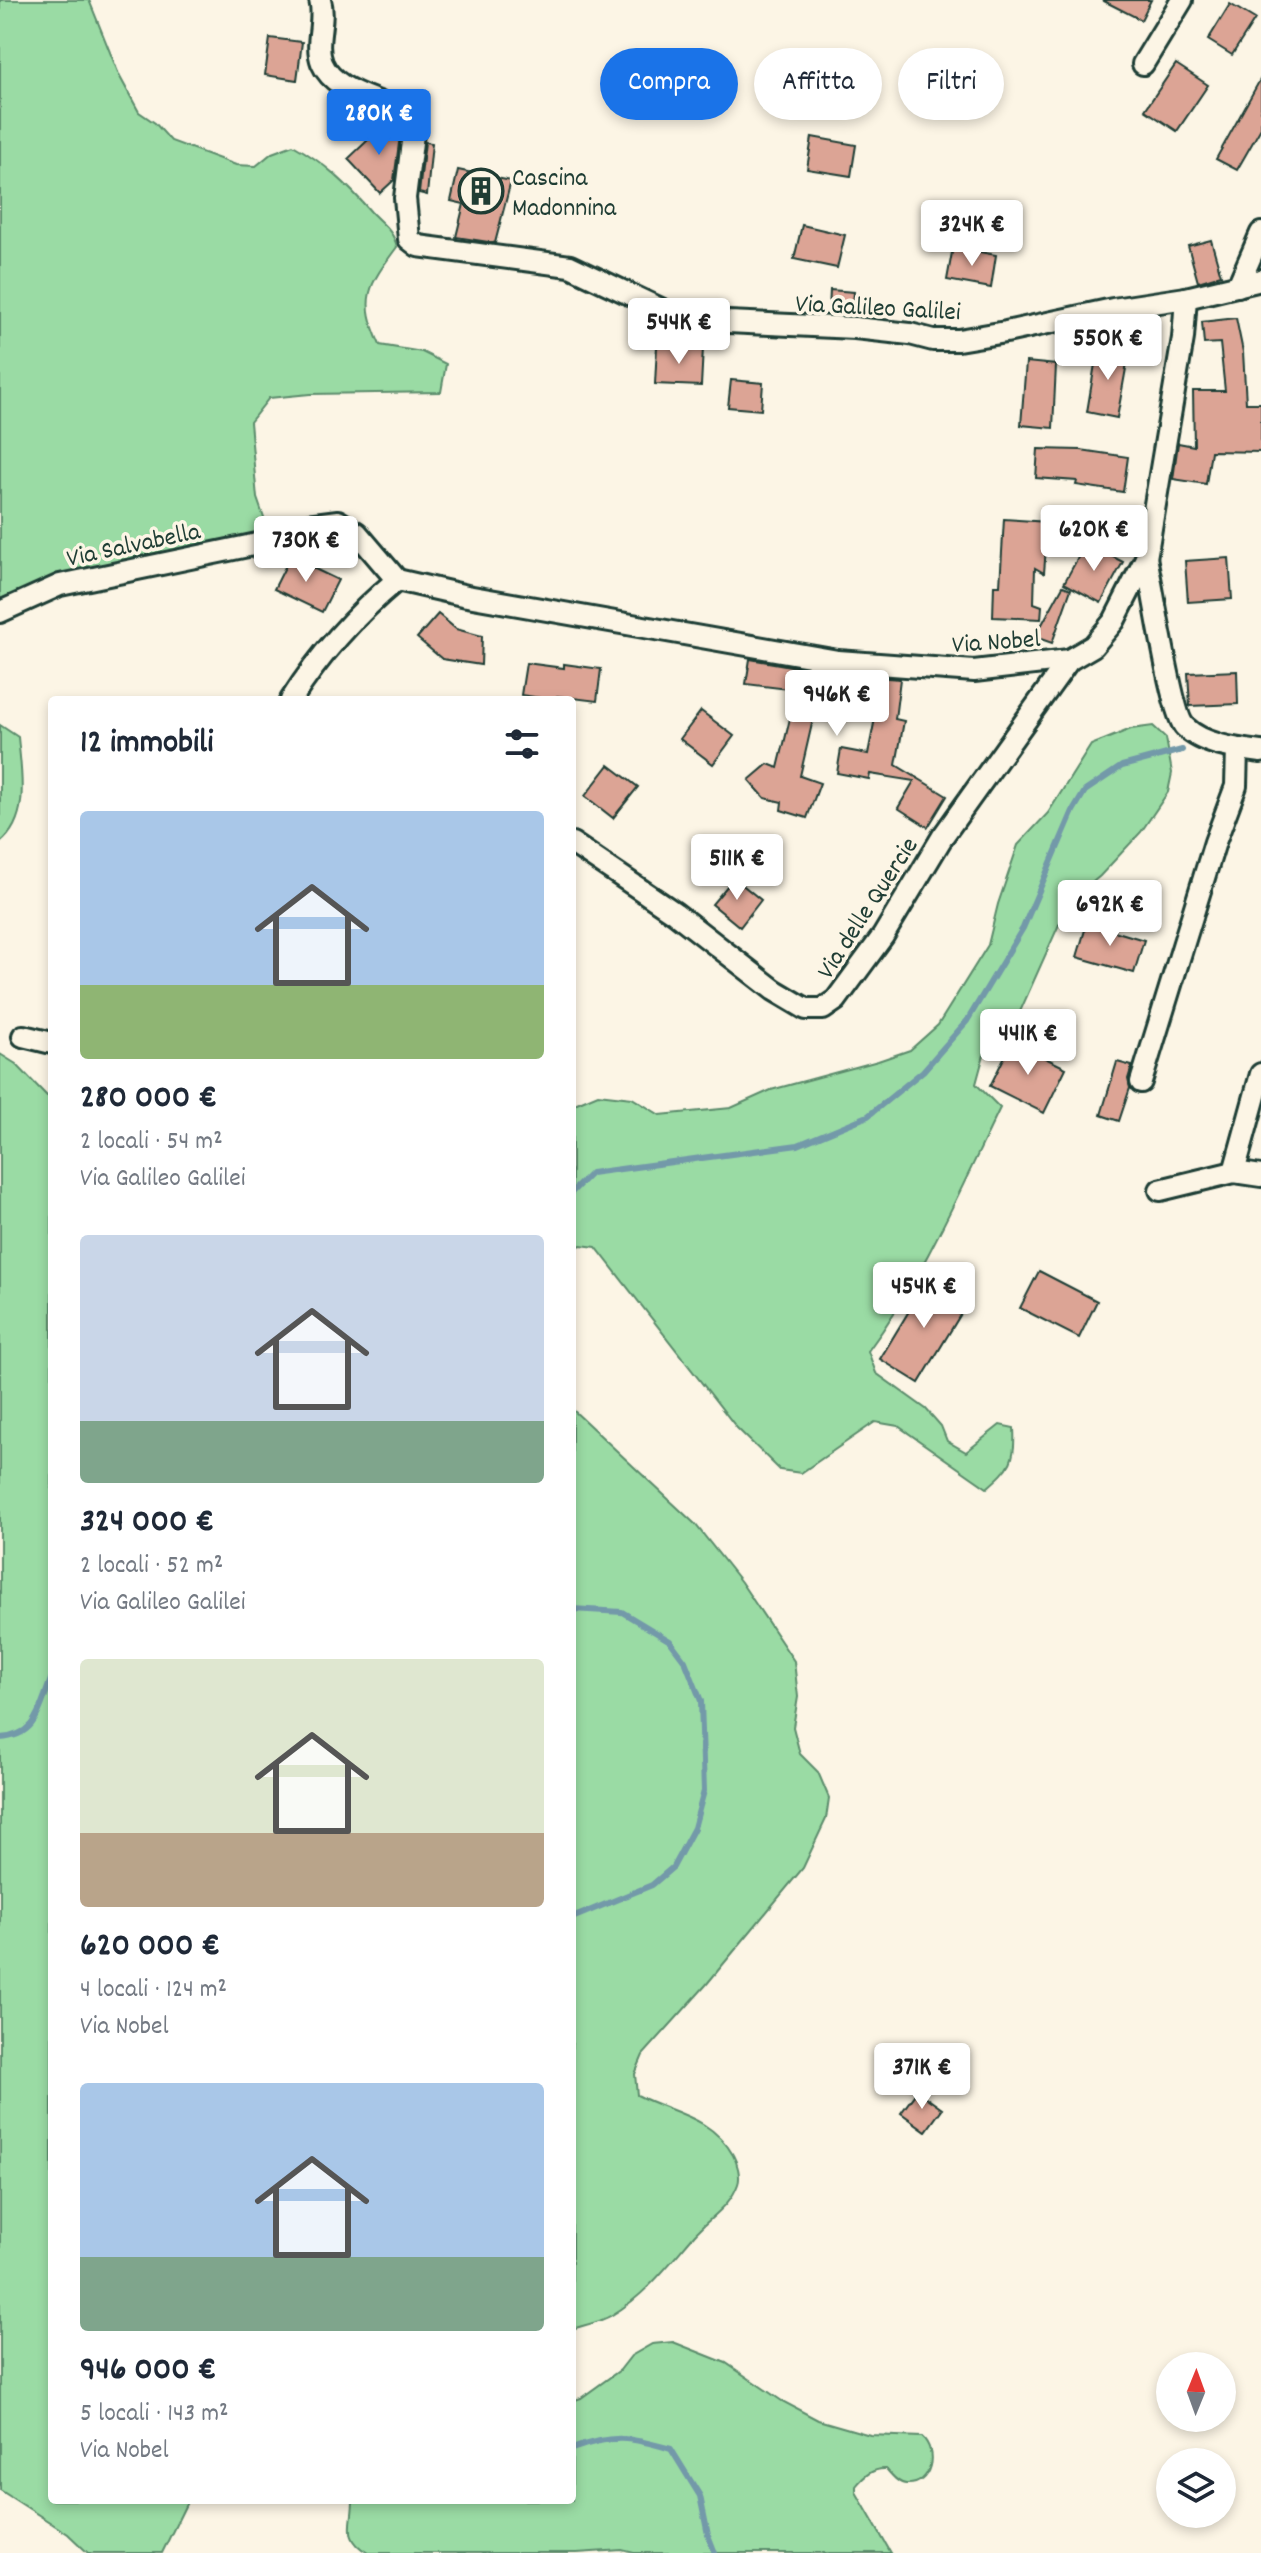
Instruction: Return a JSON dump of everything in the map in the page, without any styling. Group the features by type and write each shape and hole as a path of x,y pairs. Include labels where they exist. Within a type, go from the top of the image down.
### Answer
{"street":[{"name":"Via Galileo Galilei","path":"320,0 322,23 318,41 322,62 331,78 411,120 414,126 405,218 409,239 418,246 570,266 669,313 742,324 855,328 910,334 933,340 958,340 1186,298 1261,280"},
{"path":"1143,64 1182,0"},
{"path":"1238,286 1261,233"},
{"name":"Via Nobel","path":"397,580 467,596 838,661 974,671 1069,660 1093,646 1114,621 1146,558 1183,338 1186,298"},
{"name":"Via Salvabella","path":"0,612 60,585 267,542 307,525 338,521 357,533 397,580"},
{"path":"1146,558 1172,695 1182,726 1198,736 1237,749 1261,752"},
{"path":"294,696 323,653 361,611 397,580"},
{"name":"Via delle Quercie","path":"576,846 675,913 774,990 806,1009 823,1009 836,1000 883,936 943,836 1069,660"},
{"path":"1141,1082 1215,842 1236,786 1237,749"},
{"path":"23,1036 48,1042"},
{"path":"1234,1172 1261,1074"},
{"path":"1160,1190 1234,1172 1261,1176"}],"green space":[{"path":"0,0 89,0 120,77 139,112 155,123 171,141 236,165 256,166 272,153 293,145 326,167 387,228 397,247 379,272 370,293 370,316 380,345 422,352 446,364 441,392 310,394 269,398 250,422 257,498 266,524 267,542 205,554 0,612"},
{"path":"0,725 18,737 22,794 16,821 0,843"},
{"path":"1153,726 1166,738 1172,773 1168,792 1141,832 1100,876 1069,902 1019,1014 988,1040 976,1084 1000,1108 923,1263 868,1351 876,1373 926,1409 941,1426 947,1441 966,1452 1000,1425 1014,1428 1013,1456 1002,1474 987,1488 898,1426 875,1422 801,1473 780,1470 737,1428 596,1247 581,1245 576,1248 576,1103 598,1094 632,1098 660,1115 731,1108 771,1090 910,1050 938,1025 988,945 1018,845 1048,813 1091,745 1131,729"},
{"path":"0,1054 16,1064 48,1096 48,2504 186,2504 162,2553 88,2553 68,2534 0,2490"},
{"path":"576,1413 695,1524 741,1582 794,1661 798,1697 793,1727 800,1754 818,1772 829,1798 826,1819 803,1868 643,2055 635,2074 637,2095 690,2117 724,2142 733,2155 739,2181 725,2205 657,2278 624,2307 598,2321 576,2328"},
{"path":"673,2342 726,2363 782,2401 818,2420 870,2435 922,2437 931,2459 927,2474 922,2479 903,2484 886,2469 881,2469 869,2473 856,2486 856,2492 891,2553 634,2553 622,2550 577,2553 368,2553 355,2542 351,2530 353,2504 576,2504 576,2400 620,2370 631,2356 652,2344"}],"building":[{"path":"1102,0 1151,0 1141,20"},
{"path":"1230,4 1255,19 1232,55 1208,40"},
{"path":"270,38 302,42 297,80 265,75"},
{"path":"1176,64 1208,85 1177,131 1145,110"},
{"path":"1261,78 1261,128 1237,170 1216,159"},
{"path":"388,121 401,129 394,180 380,193 348,159"},
{"path":"812,137 856,145 851,176 807,169"},
{"path":"425,142 432,143 427,195 419,193"},
{"path":"458,170 511,181 495,243 456,237 464,204 451,201"},
{"path":"802,225 845,235 837,268 794,259"},
{"path":"1211,240 1221,275 1198,282 1188,246"},
{"path":"953,247 996,255 991,288 947,280"},
{"path":"830,290 854,292 852,313 829,311"},
{"path":"1236,318 1243,352 1246,403 1261,403 1261,452 1211,451 1206,484 1173,479 1178,443 1194,446 1193,391 1225,391 1220,343 1204,344 1202,322"},
{"path":"1148,321 1150,346 1116,349 1114,324"},
{"path":"657,346 703,348 701,386 655,384"},
{"path":"1098,346 1129,352 1117,418 1087,412"},
{"path":"1026,362 1056,365 1053,428 1021,425"},
{"path":"731,380 763,383 761,410 728,407"},
{"path":"1038,449 1081,450 1128,457 1123,492 1076,485 1077,481 1036,478"},
{"path":"1004,519 1048,522 1044,573 1035,568 1034,603 1042,606 1041,619 993,617 994,585 1000,585"},
{"path":"1086,543 1123,562 1101,603 1064,583"},
{"path":"290,557 338,580 322,612 274,589"},
{"path":"1229,558 1232,599 1188,602 1185,561"},
{"path":"1063,586 1071,589 1052,643 1035,637"},
{"path":"438,614 456,629 482,636 481,665 442,659 417,638"},
{"path":"750,659 837,674 900,679 895,719 904,721 896,765 947,796 928,827 898,808 914,781 870,774 869,779 837,773 841,749 868,754 877,708 817,702 800,776 820,783 807,818 781,810 782,802 765,798 749,780 768,764 778,768 797,690 746,684"},
{"path":"526,663 601,669 597,701 576,696 521,695"},
{"path":"1237,671 1238,704 1190,706 1188,673"},
{"path":"701,711 734,736 713,764 680,739"},
{"path":"609,765 638,787 613,818 585,796"},
{"path":"734,878 761,900 740,927 712,904"},
{"path":"1087,923 1144,940 1134,973 1077,957"},
{"path":"1012,1042 1066,1068 1044,1113 990,1086"},
{"path":"1117,1062 1132,1066 1128,1079 1130,1088 1119,1121 1101,1115"},
{"path":"1039,1271 1097,1301 1079,1338 1020,1308"},
{"path":"929,1278 968,1302 919,1383 880,1359"},
{"path":"917,2091 942,2109 926,2131 901,2113"}],"waterway":[{"path":"576,1188 591,1173 798,1145 868,1116 923,1071 967,1021 1023,928 1073,811 1085,791 1122,766 1182,750"},
{"path":"576,1609 622,1612 670,1641 685,1661 701,1701 704,1791 694,1828 673,1867 652,1885 576,1916"},
{"path":"0,1738 13,1736 30,1726 48,1688"},
{"path":"576,2448 622,2439 671,2449 700,2496 715,2553"}],"place":[{"name":"Cascina Madonnina","path":"481,191"}]}
